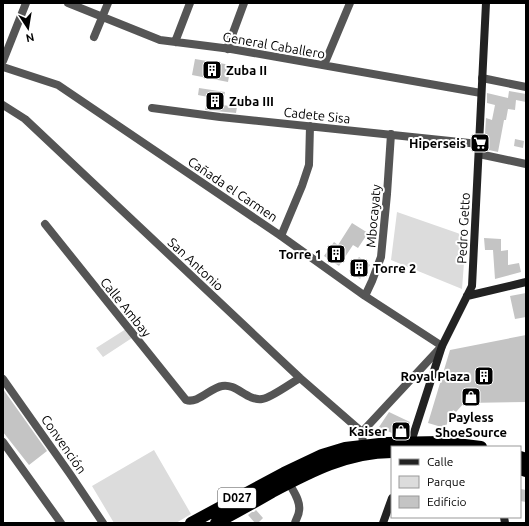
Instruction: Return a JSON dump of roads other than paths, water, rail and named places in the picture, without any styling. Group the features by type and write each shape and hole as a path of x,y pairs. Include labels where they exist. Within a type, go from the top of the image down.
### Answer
{"highway":[{"name":"D027","path":"191,523 284,472 322,455 346,448 411,442 440,442 473,446"},
{"name":"D027","path":"216,523 289,483 335,462 366,454 391,452"}],"street":[{"path":"3,61 26,3"},
{"name":"General Caballero","path":"68,3 160,40 324,65 481,93"},
{"path":"94,37 108,3"},
{"path":"174,42 190,3"},
{"path":"227,49 244,3"},
{"path":"324,65 350,3"},
{"name":"Pedro Getto","path":"411,442 442,346 472,286 486,3"},
{"name":"Cañada el Carmen","path":"3,67 58,85 281,236 365,296 442,346"},
{"path":"482,78 526,87"},
{"name":"San Antonio","path":"3,105 25,119 300,378 362,432"},
{"name":"Cadete Sisa","path":"152,108 220,117 479,144"},
{"path":"281,236 309,165 310,126"},
{"name":"Mbocayaty","path":"365,296 381,256 391,134"},
{"path":"479,154 526,164"},
{"name":"Calle Ambay","path":"46,224 186,400 190,402 224,385 232,387 252,398 262,399 274,394 300,378"},
{"path":"467,296 526,282"},
{"path":"363,446 362,432 442,346"},
{"name":"Convención","path":"3,380 103,523"},
{"path":"3,442 60,523"},
{"path":"289,483 300,506 295,523"},
{"path":"383,523 391,501"}],"place":[{"name":"Zuba II","path":"212,70"},
{"name":"Zuba III","path":"215,101"},
{"name":"Hiperseis","path":"480,143"},
{"name":"Torre 1","path":"336,254"},
{"name":"Torre 2","path":"359,268"},
{"name":"Royal Plaza","path":"484,376"},
{"name":"Payless ShoeSource","path":"471,397"},
{"name":"Kaiser","path":"401,431"}]}
